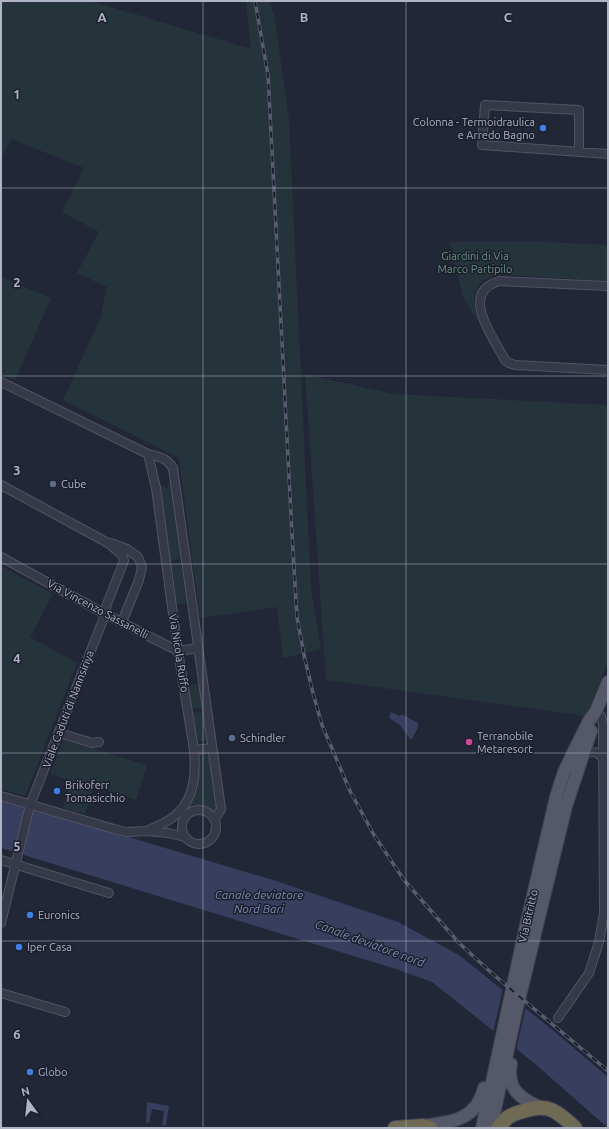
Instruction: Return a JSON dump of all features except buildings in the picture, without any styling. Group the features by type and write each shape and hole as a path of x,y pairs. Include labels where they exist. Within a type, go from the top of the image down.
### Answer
{"highway":[{"path":"498,1128 507,1118 517,1113 543,1108 563,1117 575,1128"},
{"path":"395,1128 426,1127"}],"main road":[{"name":"Via Bitritto","path":"525,954 566,806 594,722 596,711 608,682"},
{"name":"Via Bitritto","path":"482,1128 491,1108 525,954 543,850 556,797 564,772 589,720 596,711"},
{"path":"525,954 531,973 510,1071 510,1081 520,1097 529,1103 543,1108"},
{"path":"426,1127 460,1119 468,1114 480,1101 484,1091 512,969 525,954"},
{"name":"Via Bitritto","path":"491,1108 491,1128"}],"street":[{"path":"579,152 579,110 485,105 482,145 579,152 608,154"},
{"path":"608,286 499,281 489,284 484,288 479,303 481,313 487,326 505,360 509,363 515,365 608,370"},
{"name":"Via Nicola Ruffo","path":"1,382 148,454 163,458 170,462 173,468 221,809 215,819"},
{"name":"Via Nicola Ruffo","path":"147,831 167,822 177,815 185,805 193,790 195,767 194,750 178,651 156,488 148,454"},
{"path":"1,485 108,543 127,549 138,556 142,567 139,580 122,622"},
{"name":"Viale Caduti di Nannsiriya","path":"1,923 30,805 124,561 123,556 108,543"},
{"name":"Via Vincenzo Sassanelli","path":"1,557 104,614 178,651"},
{"path":"178,651 198,648"},
{"path":"558,1018 589,973 599,942 604,913 604,724 601,716 596,711"},
{"path":"59,733 92,743 99,742"},
{"path":"194,750 212,748"},
{"path":"582,757 586,753 592,751 601,754 603,760"},
{"path":"1,796 127,832 138,833 147,831 168,833 185,837 194,844 200,844 211,840 215,835 217,830 215,819 207,811 202,809 186,815 177,815"},
{"path":"185,805 186,815 182,826 185,837"},
{"path":"1,860 16,860 109,893"},
{"path":"1,993 65,1012"}],"green space":[{"path":"1,1 91,1 251,49 246,1 269,1 274,14 289,120 311,589 321,649 283,658 277,607 200,618 179,458 63,400 100,319 107,287 77,273 99,232 62,212 84,168 11,139 1,158"},
{"name":"Giardini di Via Marco Partipilo","path":"450,242 545,242 608,245 608,281 510,275 493,276 478,286 474,297 478,322 463,297"},
{"path":"1,277 51,298 15,380 1,374"},
{"path":"305,374 393,394 608,405 608,662 586,716 326,680"},
{"path":"168,484 171,484 181,559 170,561 160,485 164,485 164,488 168,488"},
{"path":"181,563 187,603 177,604 171,564"},
{"path":"1,566 53,594 30,637 77,663 25,796 1,789"},
{"path":"199,684 202,708 192,709 188,685"},
{"path":"203,711 207,740 196,742 192,713"},
{"path":"63,740 147,765 136,800 94,786 85,814 63,808 71,780 50,774"},
{"path":"209,754 217,809 216,812 202,806 188,806 198,782 198,756"}],"water":[{"path":"391,712 400,716 401,714 418,723 418,727 412,739 410,739 399,724 389,718"},
{"name":"Canale deviatore Nord Bari","path":"1,799 273,880 398,922 459,955 555,1032 608,1077 608,1128 534,1063 432,982 396,969 1,848"},
{"path":"147,1102 169,1106 166,1125 162,1125 164,1111 152,1109 149,1123 146,1123"}],"pier":[{"path":"503,988 526,1006 516,1051 493,1033"}],"railway":[{"path":"255,1 268,75 297,617 304,655 322,725 350,791 374,835 404,880 459,943 495,976 608,1071"}],"place":[{"name":"Colonna - Termoidraulica e Arredo Bagno","path":"543,128"},
{"name":"Cube","path":"53,484"},
{"name":"Schindler","path":"232,738"},
{"name":"Terranobile Metaresort","path":"469,742"},
{"name":"Brikoferr Tomasicchio","path":"57,791"},
{"name":"Euronics","path":"30,915"},
{"name":"Iper Casa","path":"19,947"},
{"name":"Globo","path":"30,1072"}],"water label":[{"name":"Canale deviatore nord","path":"370,943"}]}
